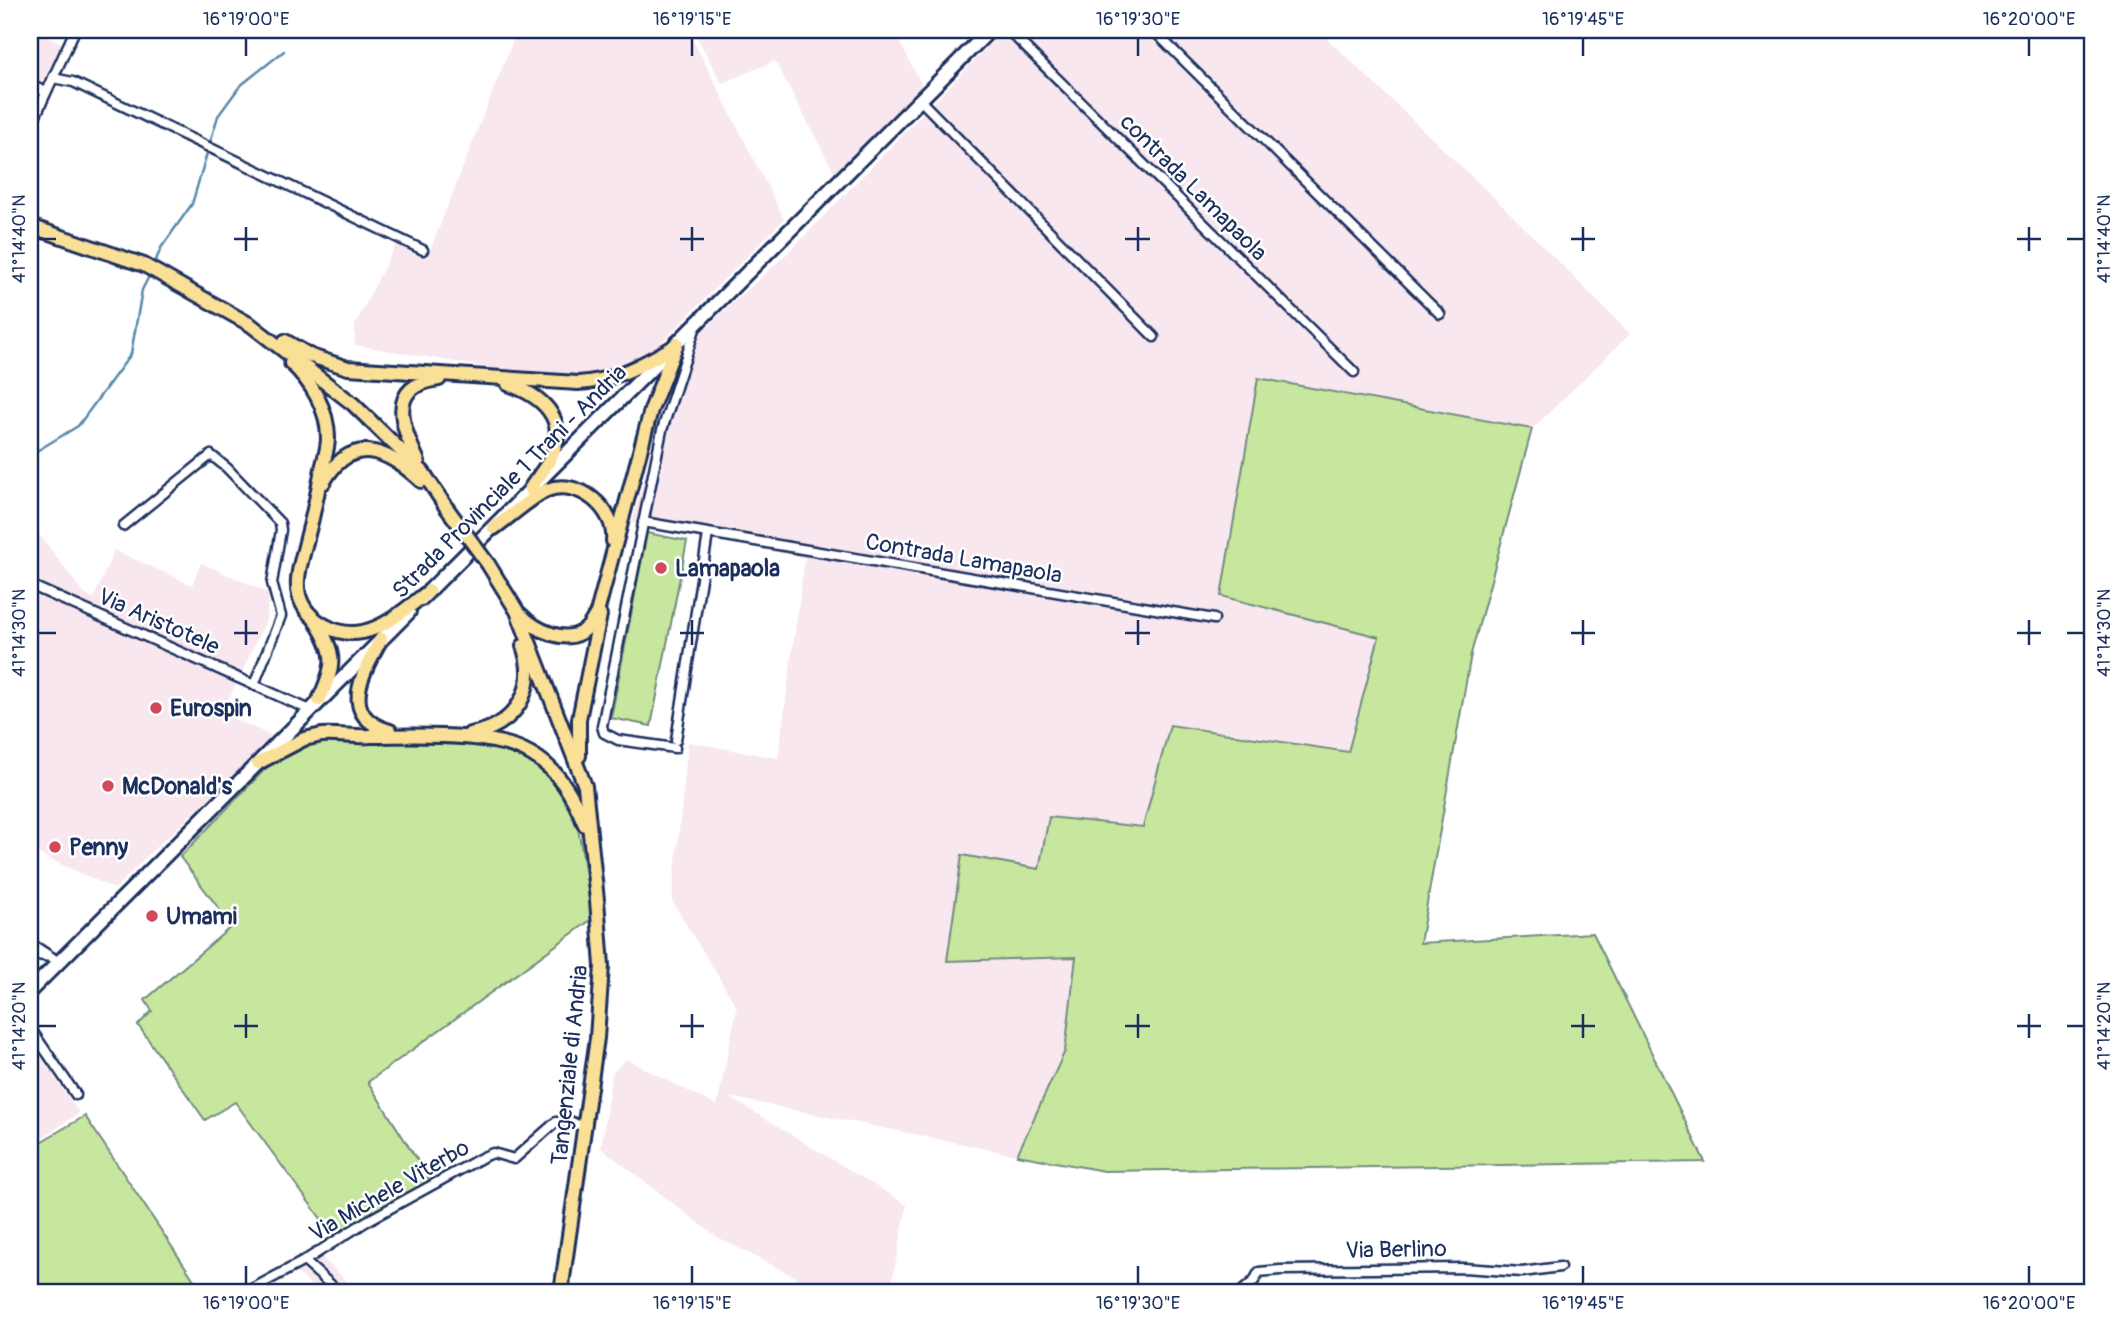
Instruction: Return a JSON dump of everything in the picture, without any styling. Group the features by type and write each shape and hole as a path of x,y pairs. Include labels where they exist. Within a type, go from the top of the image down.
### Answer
{"main road":[{"name":"Strada Provinciale 1 Trani - Andria","path":"30,991 55,960 258,763 990,30"},
{"name":"Tangenziale di Andria","path":"30,226 163,274 251,326 353,404 423,472 503,586 517,611 584,786 601,932 597,1038 561,1292"},
{"path":"251,326 271,332 311,356 337,365 374,371 578,383 622,375 673,346"},
{"path":"266,337 296,368 320,402 326,420 328,438 298,584 299,596 306,612 337,633 352,635 368,632 384,624 429,591"},
{"path":"517,611 539,629 558,636 574,635 587,629 597,613 650,410 673,346"},
{"path":"423,472 405,434 401,420 402,405 410,391 417,386 432,380 460,377"},
{"path":"495,379 536,396 551,413 556,427 553,453 530,489"},
{"path":"319,489 339,461 355,452 369,450 401,464 438,495"},
{"path":"494,528 549,489 568,488 582,492 597,501 608,517 614,533 611,562"},
{"path":"581,777 579,719 606,582"},
{"path":"455,737 481,733 502,723 515,711 526,690 529,678 528,659 506,603 503,586"},
{"path":"315,705 330,678 333,662 328,640 316,621"},
{"path":"381,639 361,679 359,701 368,721 377,728 404,735"},
{"path":"258,763 285,747 313,736 455,737 506,744 530,753 566,784 590,839 593,859"}],"street":[{"path":"30,128 75,30"},
{"name":"contrada Lamapaola","path":"1008,30 1353,372"},
{"path":"1153,30 1440,314"},
{"path":"53,78 74,82 423,250"},
{"path":"30,85 46,92"},
{"path":"920,100 1154,337"},
{"path":"698,320 662,430 602,726 604,733 618,740 675,744 708,534"},
{"path":"123,526 211,455 280,523 272,583 281,616 254,685"},
{"name":"Contrada Lamapaola","path":"643,522 1214,620"},
{"name":"Via Aristotele","path":"30,585 254,685 315,705"},
{"path":"30,943 55,960"},
{"path":"30,954 55,960"},
{"path":"30,1028 76,1095"},
{"name":"Via Michele Viterbo","path":"246,1292 483,1157 493,1153 514,1159 556,1122 570,1121 585,1128"},
{"path":"304,1261 339,1292"},
{"name":"Via Berlino","path":"1241,1292 1254,1281 1259,1272 1280,1270 1464,1268 1522,1272 1560,1266"}],"shaded area":[{"path":"30,30 62,43 43,83 30,77"},
{"path":"517,30 688,30 784,219 650,354 625,368 585,377 533,375 355,345 355,325 397,242 427,258"},
{"path":"693,30 893,30 922,85 835,174 775,61 722,83"},
{"path":"1004,30 1318,30 1511,214 1630,334 1532,429 1258,378 1221,596 1379,637 1348,753 1170,725 1144,827 1049,817 1076,957 1065,1051 1017,1155 729,1097 907,1205 890,1292 825,1292 717,1237 601,1148 612,1073 626,1059 717,1106 737,1007 672,901 688,742 778,758 805,558 632,523 678,353 790,251"},
{"path":"30,522 84,594 94,598 114,550 192,585 201,563 269,593 266,620 222,714 275,737 115,889 30,850"},
{"path":"30,1041 79,1113 30,1146"},
{"path":"321,1257 358,1292 319,1292 295,1271"}],"green space":[{"path":"1258,378 1532,429 1471,654 1420,943 1593,933 1705,1162 1104,1171 1017,1155 1065,1051 1076,957 947,961 962,855 1039,869 1049,817 1143,827 1170,725 1348,752 1379,637 1221,596"},
{"path":"647,533 687,541 651,726 611,718"},
{"path":"317,740 496,746 524,756 543,767 564,788 575,816 592,919 368,1082 431,1182 333,1235 235,1102 205,1120 138,1025 152,1011 145,1000 232,926 180,857 275,759 294,747"},
{"path":"85,1116 202,1292 30,1292 30,1148"}],"waterway":[{"path":"154,265 161,248 192,204 218,116 240,86 284,51"},
{"path":"30,455 78,426 131,354 142,290 150,274"}],"place":[{"name":"Lamapaola","path":"661,568"},
{"name":"Eurospin","path":"156,708"},
{"name":"McDonald's","path":"108,786"},
{"name":"Penny","path":"55,847"},
{"name":"Umami","path":"152,916"}]}
